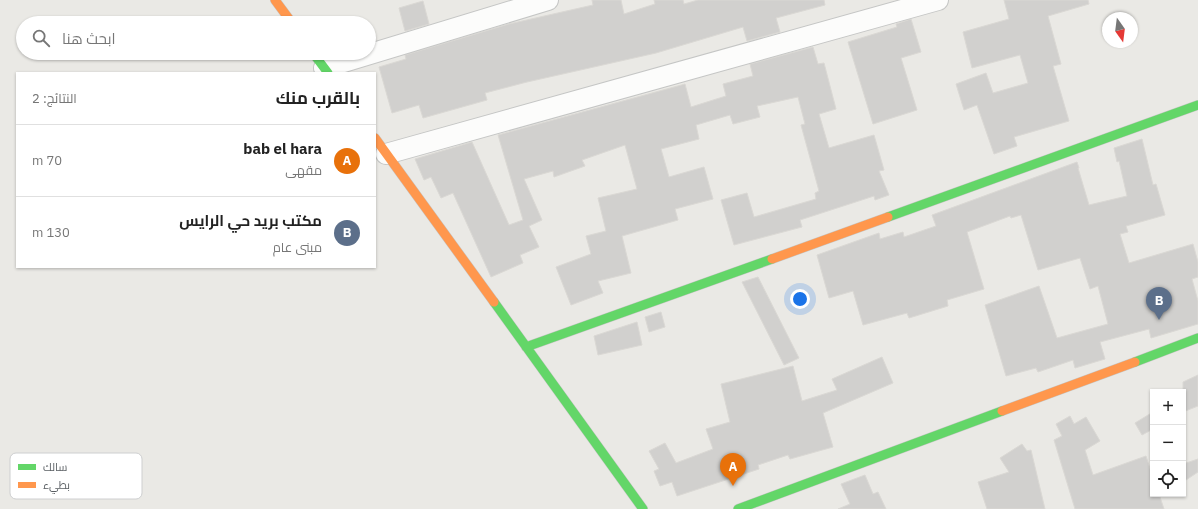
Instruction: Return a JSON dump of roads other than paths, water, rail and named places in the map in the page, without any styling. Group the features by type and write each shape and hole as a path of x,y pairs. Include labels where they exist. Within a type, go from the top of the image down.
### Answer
{"street":[{"path":"275,0 287,16"},
{"path":"376,49 548,0"},
{"path":"643,509 381,146 938,0"},
{"path":"322,64 336,60"},
{"path":"526,347 1198,105"},
{"path":"738,509 1198,338"}],"place":[{"name":"مكتب بريد حي الرايس","path":"1159,320"},
{"name":"bab el hara","path":"733,486"}]}
